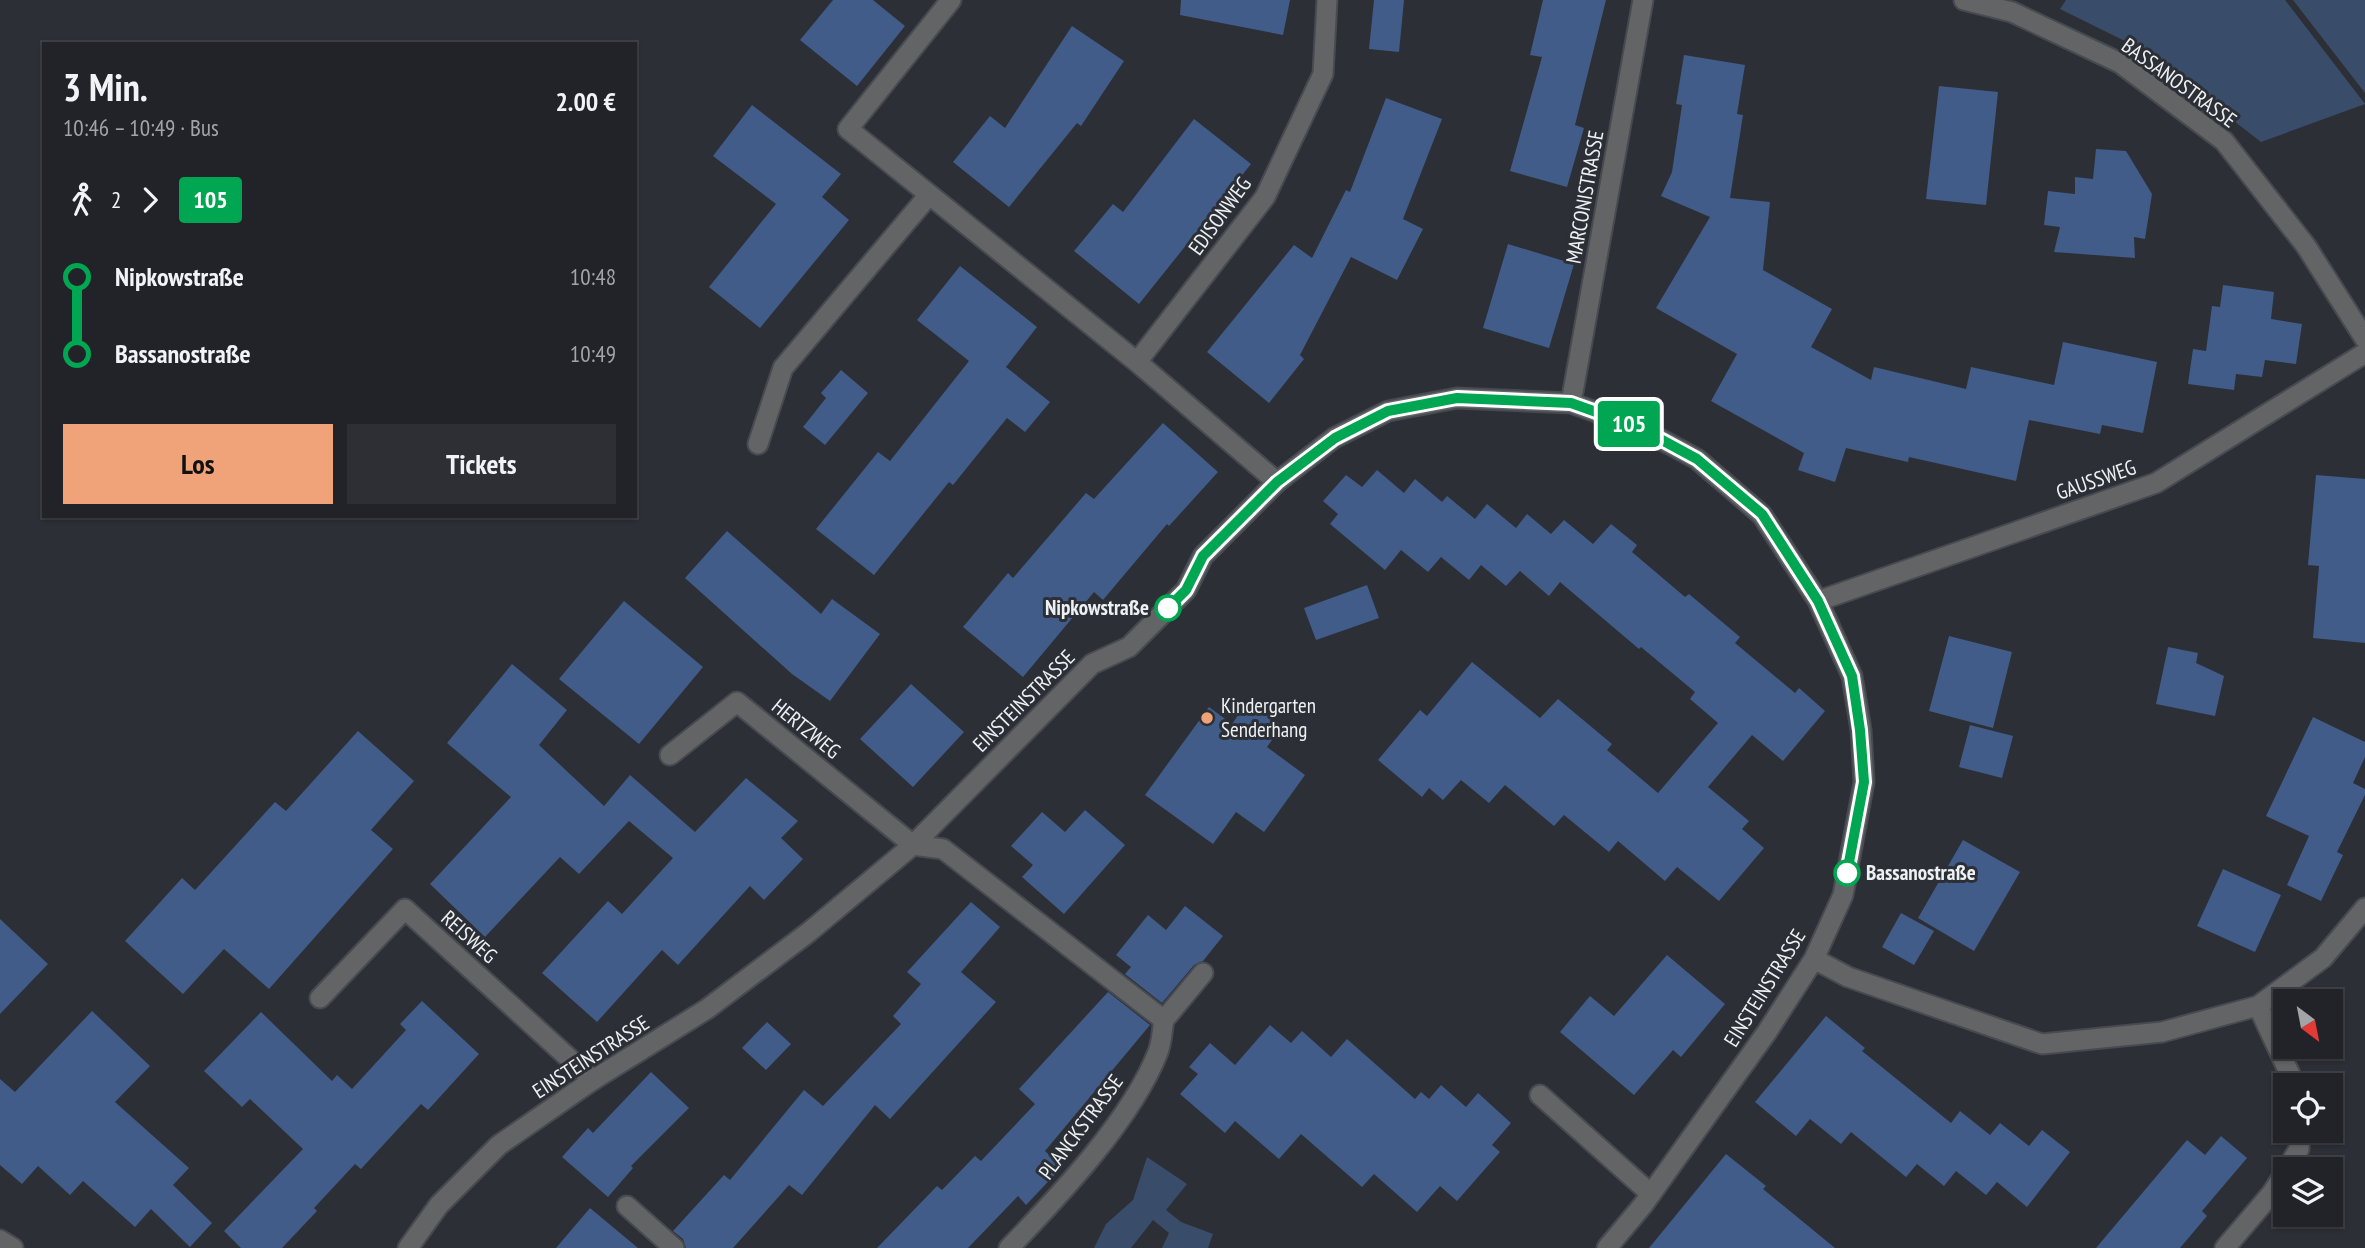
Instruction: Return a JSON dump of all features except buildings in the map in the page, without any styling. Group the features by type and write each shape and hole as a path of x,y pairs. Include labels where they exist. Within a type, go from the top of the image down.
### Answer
{"street":[{"path":"951,0 848,129 1137,362 1277,482"},
{"name":"EDISONWEG","path":"1137,362 1265,197 1323,74 1327,0"},
{"name":"MARCONISTRASSE","path":"1571,403 1643,0"},
{"name":"BASSANOSTRASSE","path":"1964,0 2012,12 2120,64 2224,141 2306,246 2365,339"},
{"path":"758,444 783,369 929,195"},
{"name":"GAUSSWEG","path":"1818,601 2156,483 2365,354"},
{"name":"EINSTEINSTRASSE","path":"408,1248 439,1205 499,1145 593,1080 707,1009 808,932 913,845 1092,664 1129,647 1186,590 1203,556 1277,482 1335,438 1388,411 1457,398 1571,403 1638,427 1697,459 1762,514 1818,601 1852,676 1864,782 1843,895 1814,960 1768,1032 1651,1194 1607,1248"},
{"name":"HERTZWEG","path":"670,755 737,702 913,845"},
{"path":"913,845 943,849 1164,1020 1203,973"},
{"path":"1814,960 1848,976 2042,1044 2162,1032 2258,1006 2323,958 2365,908"},
{"name":"REISWEG","path":"320,998 405,909 593,1080"},
{"path":"2258,1006 2289,1073"},
{"name":"PLANCKSTRASSE","path":"1009,1248 1097,1149 1136,1096 1159,1050 1164,1020"},
{"path":"1540,1095 1651,1194"},
{"path":"2225,1248 2273,1191"},
{"path":"627,1206 674,1248"},
{"path":"0,1240 13,1248"}],"shaded area":[{"path":"2066,0 2285,0 2365,104 2261,142 2141,49 2060,9"},
{"path":"2293,0 2365,0 2365,93"},
{"path":"1147,1157 1187,1184 1166,1210 1181,1222 1213,1234 1208,1248 1162,1248 1169,1233 1153,1220 1131,1248 1094,1248 1106,1224 1133,1200"}],"bus line":[{"name":"105","path":"1168,608 1186,590 1203,556 1277,482 1335,438 1388,411 1457,398 1571,403 1638,427 1697,459 1762,514 1818,601 1852,676 1860,730 1864,782 1847,873"}],"place":[{"name":"Nipkowstraße","path":"1168,608"},
{"name":"Kindergarten Senderhang","path":"1207,718"},
{"name":"Bassanostraße","path":"1847,873"}]}
